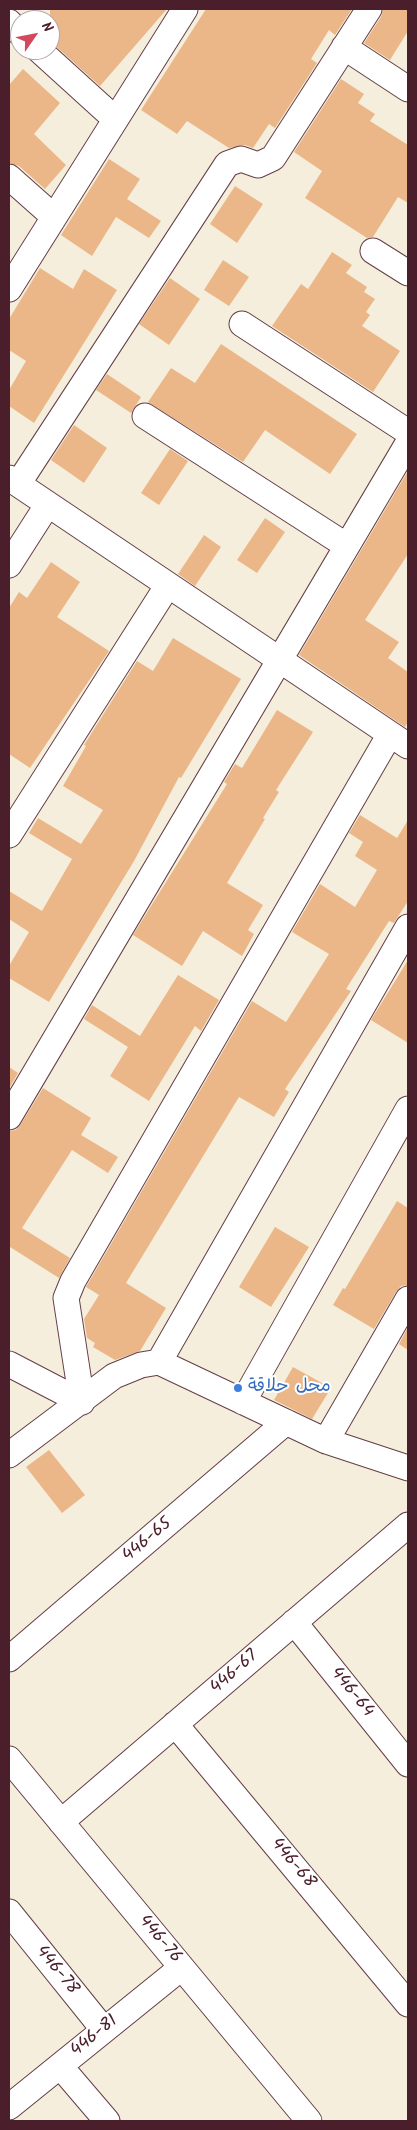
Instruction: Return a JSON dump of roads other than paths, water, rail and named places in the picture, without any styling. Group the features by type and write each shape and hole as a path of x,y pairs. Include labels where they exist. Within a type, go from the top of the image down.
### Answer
{"street":[{"path":"9,288 185,9"},
{"path":"82,1402 66,1298 73,1281 399,740 13,481 227,164 241,160 258,165 273,158 368,9"},
{"path":"344,47 408,89"},
{"path":"50,60 115,119"},
{"path":"9,177 54,217"},
{"path":"373,251 408,273"},
{"path":"242,324 408,432"},
{"path":"145,416 347,546"},
{"path":"9,1117 408,443"},
{"path":"9,565 48,504"},
{"path":"9,835 168,585"},
{"path":"159,1362 408,926"},
{"path":"243,1402 408,1109"},
{"path":"326,1441 408,1299"},
{"path":"15,1450 82,1402 114,1376 141,1365 159,1362 326,1441 408,1468"},
{"path":"9,1364 82,1402"},
{"name":"446-65","path":"9,1659 286,1422"},
{"name":"446-67","path":"61,1822 408,1525"},
{"name":"446-64","path":"294,1622 408,1764"},
{"name":"446-68","path":"176,1724 408,2004"},
{"name":"446-76","path":"9,1759 309,2121"},
{"name":"446-78","path":"9,1912 104,2030"},
{"name":"446-81","path":"9,2107 182,1968"},
{"path":"60,2066 107,2121"}],"place":[{"name":"محل حلاقة","path":"238,1388"}]}
